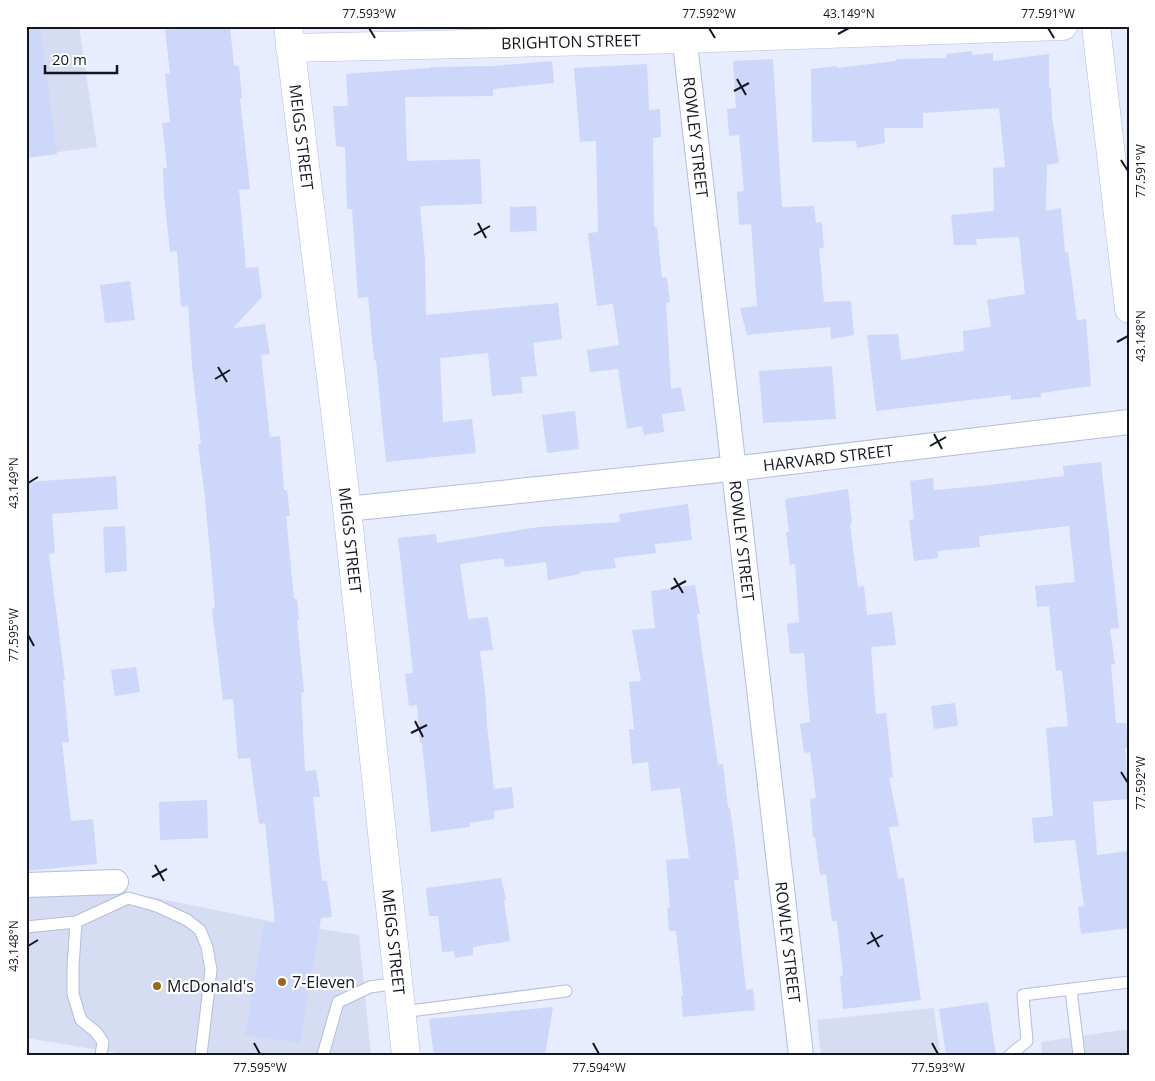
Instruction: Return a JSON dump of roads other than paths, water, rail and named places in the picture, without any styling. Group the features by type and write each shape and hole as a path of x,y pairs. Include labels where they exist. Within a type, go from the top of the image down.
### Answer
{"street":[{"name":"BRIGHTON STREET","path":"289,37 683,33 1063,26"},
{"path":"1096,26 1129,309"},
{"name":"ROWLEY STREET","path":"683,33 801,1055"},
{"name":"MEIGS STREET","path":"289,37 347,509 406,1055"},
{"name":"HARVARD STREET","path":"347,509 733,468 1129,422"},
{"path":"26,885 116,882"}],"lane":[{"path":"26,926 76,922 128,898 157,906 187,920 200,930 207,947 211,970 202,1055"},
{"path":"76,922 73,994 81,1020 96,1032 103,1042 101,1055"},
{"path":"1010,1055 1027,1041 1023,995 1129,982"},
{"path":"324,1055 338,1002 370,987 398,983"},
{"path":"1071,990 1079,1055"},
{"path":"402,1012 566,991"}],"place":[{"name":"7-Eleven","path":"282,982"},
{"name":"McDonald's","path":"157,986"}]}
